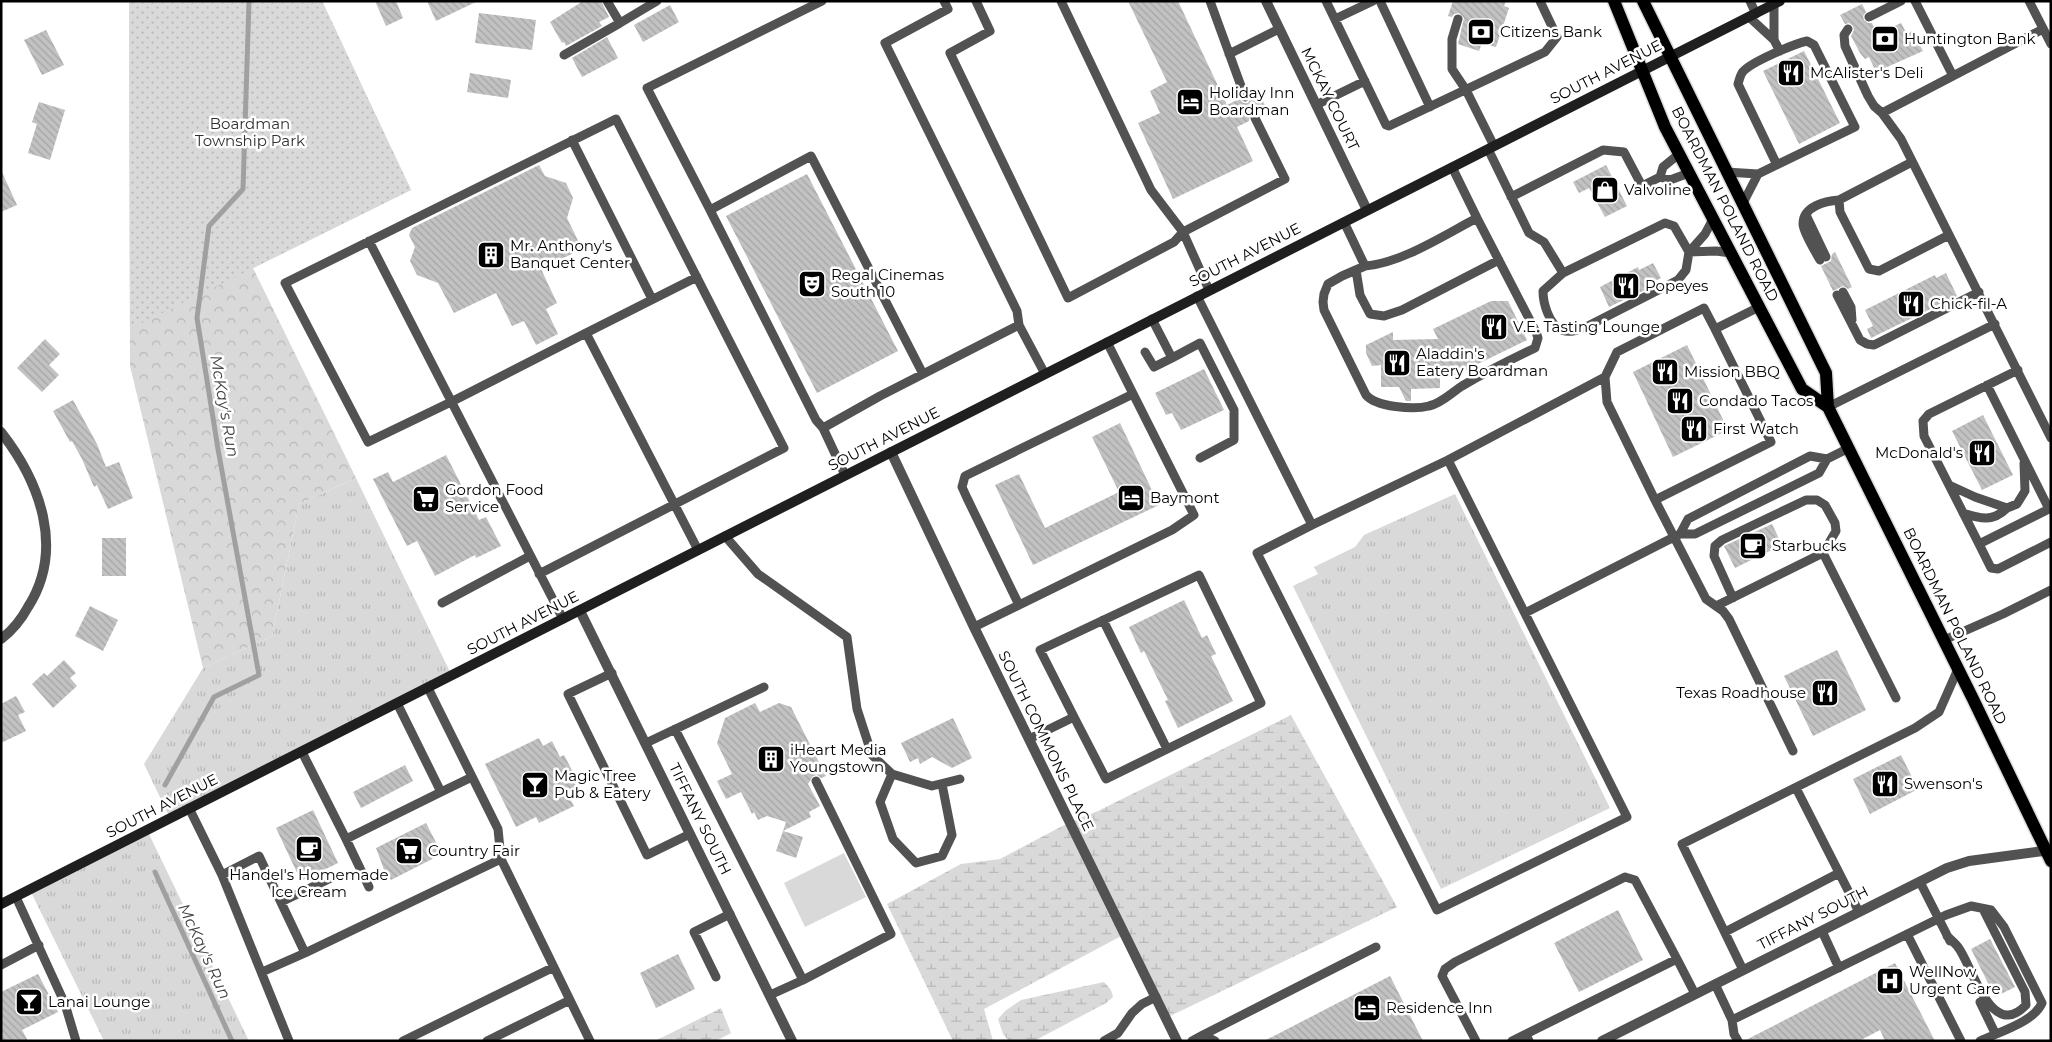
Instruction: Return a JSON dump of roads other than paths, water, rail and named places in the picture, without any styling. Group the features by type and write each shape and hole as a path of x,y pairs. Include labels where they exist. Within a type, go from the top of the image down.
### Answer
{"main road":[{"name":"BOARDMAN POLAND ROAD","path":"1614,1 1664,127 1802,389 1828,407"},
{"name":"BOARDMAN POLAND ROAD","path":"1643,1 1826,373 1828,407 2050,852"},
{"name":"SOUTH AVENUE","path":"1,904 1777,3"}],"street":[{"name":"MCKAY COURT","path":"1266,1 1367,210"},
{"path":"1,432 13,447 34,487 43,512 46,529 46,555 41,582 20,621 1,639"},
{"name":"SOUTH COMMONS PLACE","path":"891,452 974,627 1177,1041"},
{"name":"TIFFANY SOUTH","path":"580,611 612,672 792,1041"},
{"name":"TIFFANY SOUTH","path":"1602,1041 1947,868 1969,860 2050,852"}],"lane":[{"path":"607,1 620,22"},
{"path":"564,55 657,1"},
{"path":"822,1 647,88 816,420 823,428 845,475"},
{"path":"944,1 948,9 885,43 1017,311 1019,325 1045,374"},
{"path":"976,1 990,31 950,53 1068,298 1174,242 1183,232 1285,179 1255,118"},
{"path":"1061,1 1151,190 1183,232 1209,290"},
{"path":"1210,1 1245,97"},
{"path":"1326,1 1386,125 1389,126 1545,52 1557,37 1540,1"},
{"path":"1335,19 1373,1"},
{"path":"1380,1 1430,107"},
{"path":"1750,1 1752,15 1774,40 1780,51"},
{"path":"1869,17 1901,1"},
{"path":"1915,1 1953,76"},
{"path":"2029,1 2051,44"},
{"path":"1774,40 1777,3"},
{"path":"1458,19 1452,39 1452,69 1466,90 1511,196 1529,233 1544,242 1563,273"},
{"path":"1848,29 1844,35 1845,46 1868,96 1900,139 1979,292 2051,438"},
{"path":"1882,113 2043,29"},
{"path":"1229,54 1280,30"},
{"path":"1726,172 1758,174 1777,165 1855,126 1814,45 1807,41 1780,51 1742,72 1738,84 1777,165"},
{"path":"1316,106 1365,82"},
{"path":"540,574 784,448 616,119 285,283 368,442 451,402 696,277"},
{"path":"572,140 652,299"},
{"path":"1511,196 1603,150 1624,152 1642,186 1660,177 1670,180 1689,173"},
{"path":"1660,177 1663,168 1679,154"},
{"path":"710,210 811,156 923,374"},
{"path":"1823,258 1803,225 1806,215 1820,203 1839,200 1912,162"},
{"path":"1452,167 1538,338 1534,348 1430,406 1415,408 1382,404 1370,399 1362,387 1324,310 1324,294 1328,284 1361,268 1374,266 1400,257 1477,218"},
{"path":"1742,205 1758,174"},
{"path":"1839,200 1840,212 1869,269 1879,271 1949,235"},
{"path":"1689,252 1674,226 1664,223 1563,273 1543,292 1543,301 1553,322 1562,330 1574,331 1586,327 1678,280 1686,270 1689,252 1705,234 1713,220"},
{"path":"1344,222 1361,268 1360,295 1370,314 1384,316 1402,310 1499,260"},
{"path":"369,241 563,619"},
{"path":"1689,252 1716,250 1731,253"},
{"path":"1840,293 1854,331 1860,340 1874,345 1979,292"},
{"path":"1198,296 1312,525"},
{"path":"1715,329 1759,307"},
{"path":"1655,500 1771,442 1704,308 1617,352 1606,377 1607,402 1655,500 1678,535 1706,599 1729,619 1793,751"},
{"path":"1152,319 1172,358"},
{"path":"1828,407 1995,324"},
{"path":"823,428 1019,325"},
{"path":"586,333 698,550"},
{"path":"974,627 1172,530 1194,515 1107,342"},
{"path":"1146,352 1154,367 1200,343 1234,410 1234,440 1200,458"},
{"path":"2018,370 1929,414 1923,421 1924,436 1991,568 1998,569 2051,542"},
{"path":"1448,460 1627,817 1438,910 1257,553 1448,460 1606,377"},
{"path":"1979,544 2050,509 1987,385"},
{"path":"1019,605 966,498 962,487 965,476 1133,394"},
{"path":"1525,613 1678,535 1695,534 1819,473 1827,459 1849,448"},
{"path":"1678,535 1688,519 1810,456 1827,459"},
{"path":"1963,514 1991,519 2007,508 2017,504 2025,491 2024,460"},
{"path":"1949,484 1975,497 2007,508"},
{"path":"1716,606 1733,598 1823,553 1836,531 1825,505 1816,500 1806,500 1722,540 1716,546 1714,556 1733,598"},
{"path":"725,536 758,574 847,637 857,709 872,754 892,774 932,786 960,779"},
{"path":"1823,553 1896,698"},
{"path":"442,603 530,556"},
{"path":"1199,575 1261,704 1106,779 1040,650 1103,620 1199,575"},
{"path":"1944,640 2051,590"},
{"path":"1103,620 1167,749"},
{"path":"1744,970 1682,844 1914,728 1939,712 1958,669"},
{"path":"612,672 568,694 572,703 647,855 690,834"},
{"path":"646,743 764,687"},
{"path":"428,688 498,829 501,859 590,1041"},
{"path":"397,704 441,792"},
{"path":"1029,739 1074,717"},
{"path":"676,729 802,980"},
{"path":"302,752 370,887"},
{"path":"892,774 880,802 893,839 916,863 942,856 952,835 942,784"},
{"path":"346,839 472,777"},
{"path":"770,995 892,934 816,781"},
{"path":"1796,788 1859,912"},
{"path":"190,808 222,875 289,1041"},
{"path":"222,875 259,856 305,953"},
{"path":"262,972 501,859"},
{"path":"1725,932 1839,873"},
{"path":"1476,1041 1442,976 1445,969 1455,962 1625,876 1635,880 1696,994"},
{"path":"281,902 333,877"},
{"path":"1920,882 1995,1033"},
{"path":"16,897 65,1004 76,1041"},
{"path":"1732,1020 1938,918 1971,906 1991,910 2004,927 2042,1003 2038,1012 2028,1019 1980,1041"},
{"path":"1947,936 1958,947 1988,1007 1998,1016 2008,1017 2019,1014 2026,1005 2025,992 1983,909"},
{"path":"716,977 694,932 730,914"},
{"path":"1822,931 1839,968"},
{"path":"1907,934 1961,1041"},
{"path":"1,965 39,944"},
{"path":"1192,1041 1376,947"},
{"path":"1512,1041 1528,1038 1677,960"},
{"path":"403,1041 554,967"},
{"path":"1715,984 1732,1020 1734,1034 1738,1041"},
{"path":"1104,1041 1120,1037 1132,1013 1142,1004 1156,997"},
{"path":"487,1041 570,1000"},
{"path":"1203,1035 1215,1041"}],"waterway":[{"name":"McKay's Run","path":"165,785 214,697 259,675 218,449 197,318 209,226 243,189 249,1"},
{"name":"McKay's Run","path":"155,872 232,1041"}],"place":[{"name":"Citizens Bank","path":"1481,32"},
{"name":"Huntington Bank","path":"1885,39"},
{"name":"McAlister's Deli","path":"1791,73"},
{"name":"Holiday Inn Boardman","path":"1190,102"},
{"name":"Valvoline","path":"1605,190"},
{"name":"Mr. Anthony's Banquet Center","path":"491,255"},
{"name":"Regal Cinemas South 10","path":"812,284"},
{"name":"Popeyes","path":"1626,286"},
{"name":"Chick-fil-A","path":"1911,304"},
{"name":"V.E. Tasting Lounge","path":"1494,327"},
{"name":"Aladdin's Eatery Boardman","path":"1397,363"},
{"name":"Mission BBQ","path":"1665,372"},
{"name":"Condado Tacos","path":"1680,401"},
{"name":"First Watch","path":"1694,429"},
{"name":"McDonald's","path":"1982,453"},
{"name":"Baymont","path":"1131,498"},
{"name":"Gordon Food Service","path":"426,499"},
{"name":"Starbucks","path":"1753,546"},
{"name":"Texas Roadhouse","path":"1825,693"},
{"name":"iHeart Media Youngstown","path":"771,759"},
{"name":"Swenson's","path":"1885,784"},
{"name":"Magic Tree Pub & Eatery","path":"535,785"},
{"name":"Handel's Homemade Ice Cream","path":"309,849"},
{"name":"Country Fair","path":"409,851"},
{"name":"WellNow Urgent Care","path":"1890,981"},
{"name":"Lanai Lounge","path":"29,1002"},
{"name":"Residence Inn","path":"1367,1008"}],"park label":[{"name":"Boardman Township Park","path":"250,132"}]}
